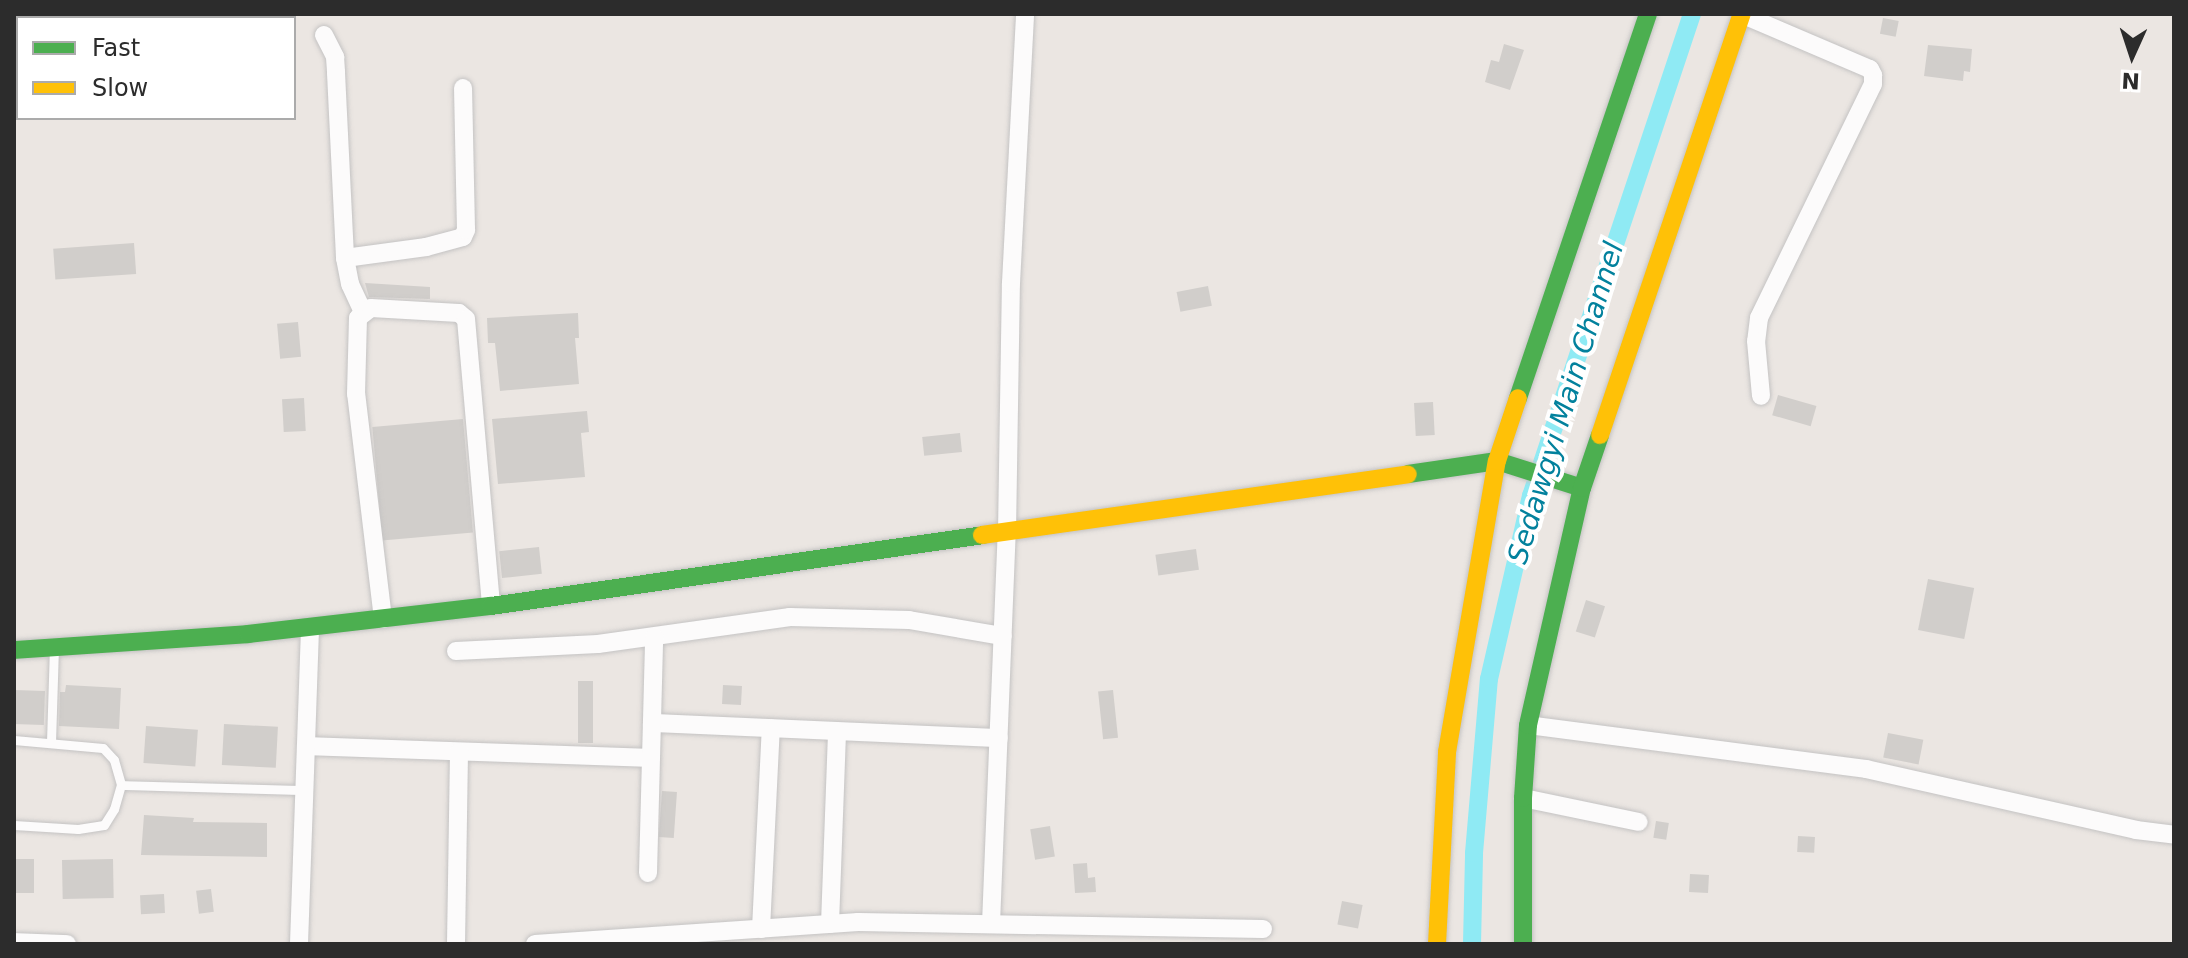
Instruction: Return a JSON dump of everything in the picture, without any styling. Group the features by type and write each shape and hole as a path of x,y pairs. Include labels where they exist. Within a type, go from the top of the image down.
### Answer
{"street":[{"path":"991,924 1007,533 1011,283 1025,14"},
{"path":"1437,944 1447,752 1497,461 1570,256 1648,14"},
{"path":"1523,944 1523,798 1528,725 1582,488 1742,14 1870,69 1873,75 1873,84 1759,318 1756,341 1761,396"},
{"path":"324,35 335,57 345,258 350,284 363,312"},
{"path":"345,258 426,247 463,237 466,230 463,88"},
{"path":"383,619 356,394 358,318 371,308 459,313 466,319 491,606"},
{"path":"14,650 310,627 491,606 1497,461 1582,488"},
{"path":"456,651 598,644 790,617 909,620 1003,636"},
{"path":"299,944 310,627"},
{"path":"648,873 654,637"},
{"path":"652,723 999,738"},
{"path":"1528,725 1866,769 2136,830 2174,835"},
{"path":"761,929 771,728"},
{"path":"830,924 837,731"},
{"path":"306,746 651,758"},
{"path":"456,944 459,752"},
{"path":"1523,798 1639,822"},
{"path":"535,944 830,924 1263,929"},
{"path":"14,942 67,944"}],"lane":[{"path":"51,742 54,648"},
{"path":"14,740 103,748 114,760 121,785 114,809 104,825 78,829 14,825"},
{"path":"121,785 304,790"}],"building":[{"path":"1883,18 1899,21 1896,37 1880,34"},
{"path":"1504,44 1524,50 1510,90 1485,82 1491,60 1499,62"},
{"path":"1928,45 1972,49 1970,72 1964,71 1963,81 1924,76"},
{"path":"134,243 136,274 55,280 53,249"},
{"path":"365,283 430,287 430,299 369,297"},
{"path":"1208,286 1212,306 1180,312 1177,292"},
{"path":"578,313 579,338 575,338 579,384 500,391 495,343 488,343 487,318"},
{"path":"298,322 301,357 280,359 277,324"},
{"path":"1778,395 1816,406 1811,426 1772,415"},
{"path":"304,398 306,431 284,432 282,399"},
{"path":"1433,402 1435,435 1416,436 1414,403"},
{"path":"587,411 589,432 581,433 585,477 498,484 492,419"},
{"path":"463,419 473,533 382,540 372,427"},
{"path":"960,433 962,452 924,456 922,437"},
{"path":"539,547 542,574 502,578 499,551"},
{"path":"1196,549 1199,570 1158,576 1155,555"},
{"path":"1928,579 1974,588 1964,639 1918,630"},
{"path":"1586,600 1605,606 1595,638 1576,631"},
{"path":"578,681 593,681 593,743 578,743"},
{"path":"66,685 121,688 119,729 59,726 60,692 65,692"},
{"path":"723,685 742,686 741,705 722,704"},
{"path":"14,690 45,691 44,725 14,724"},
{"path":"1113,690 1118,738 1103,739 1098,692"},
{"path":"224,724 278,727 276,768 222,765"},
{"path":"146,726 198,730 195,767 143,763"},
{"path":"1888,733 1923,740 1919,764 1883,758"},
{"path":"662,791 677,792 674,838 659,837"},
{"path":"144,815 194,818 193,822 267,823 267,857 141,855"},
{"path":"1656,821 1669,823 1666,840 1653,838"},
{"path":"1050,826 1055,857 1035,860 1030,829"},
{"path":"1798,836 1815,837 1814,853 1797,852"},
{"path":"14,859 34,859 34,893 14,893"},
{"path":"113,859 114,898 63,899 62,860"},
{"path":"1087,863 1088,878 1095,877 1096,892 1075,893 1073,864"},
{"path":"1690,874 1709,875 1708,893 1689,892"},
{"path":"211,889 214,912 199,914 196,891"},
{"path":"164,894 165,913 141,914 140,895"},
{"path":"1342,901 1363,905 1358,929 1337,925"}],"waterway":[{"name":"Sedawgyi Main Channel","path":"1472,944 1474,853 1489,679 1531,496 1692,14"}],"traffic: fast":[{"path":"1518,398 1648,14"},
{"path":"1523,944 1523,798 1528,725 1582,488 1600,435"},
{"path":"1408,474 1497,461 1582,488"},
{"path":"14,650 248,634 491,606 982,535"}],"traffic: slow":[{"path":"1600,435 1742,14"},
{"path":"1437,944 1447,752 1497,461 1518,398"},
{"path":"982,535 1408,474"}]}
